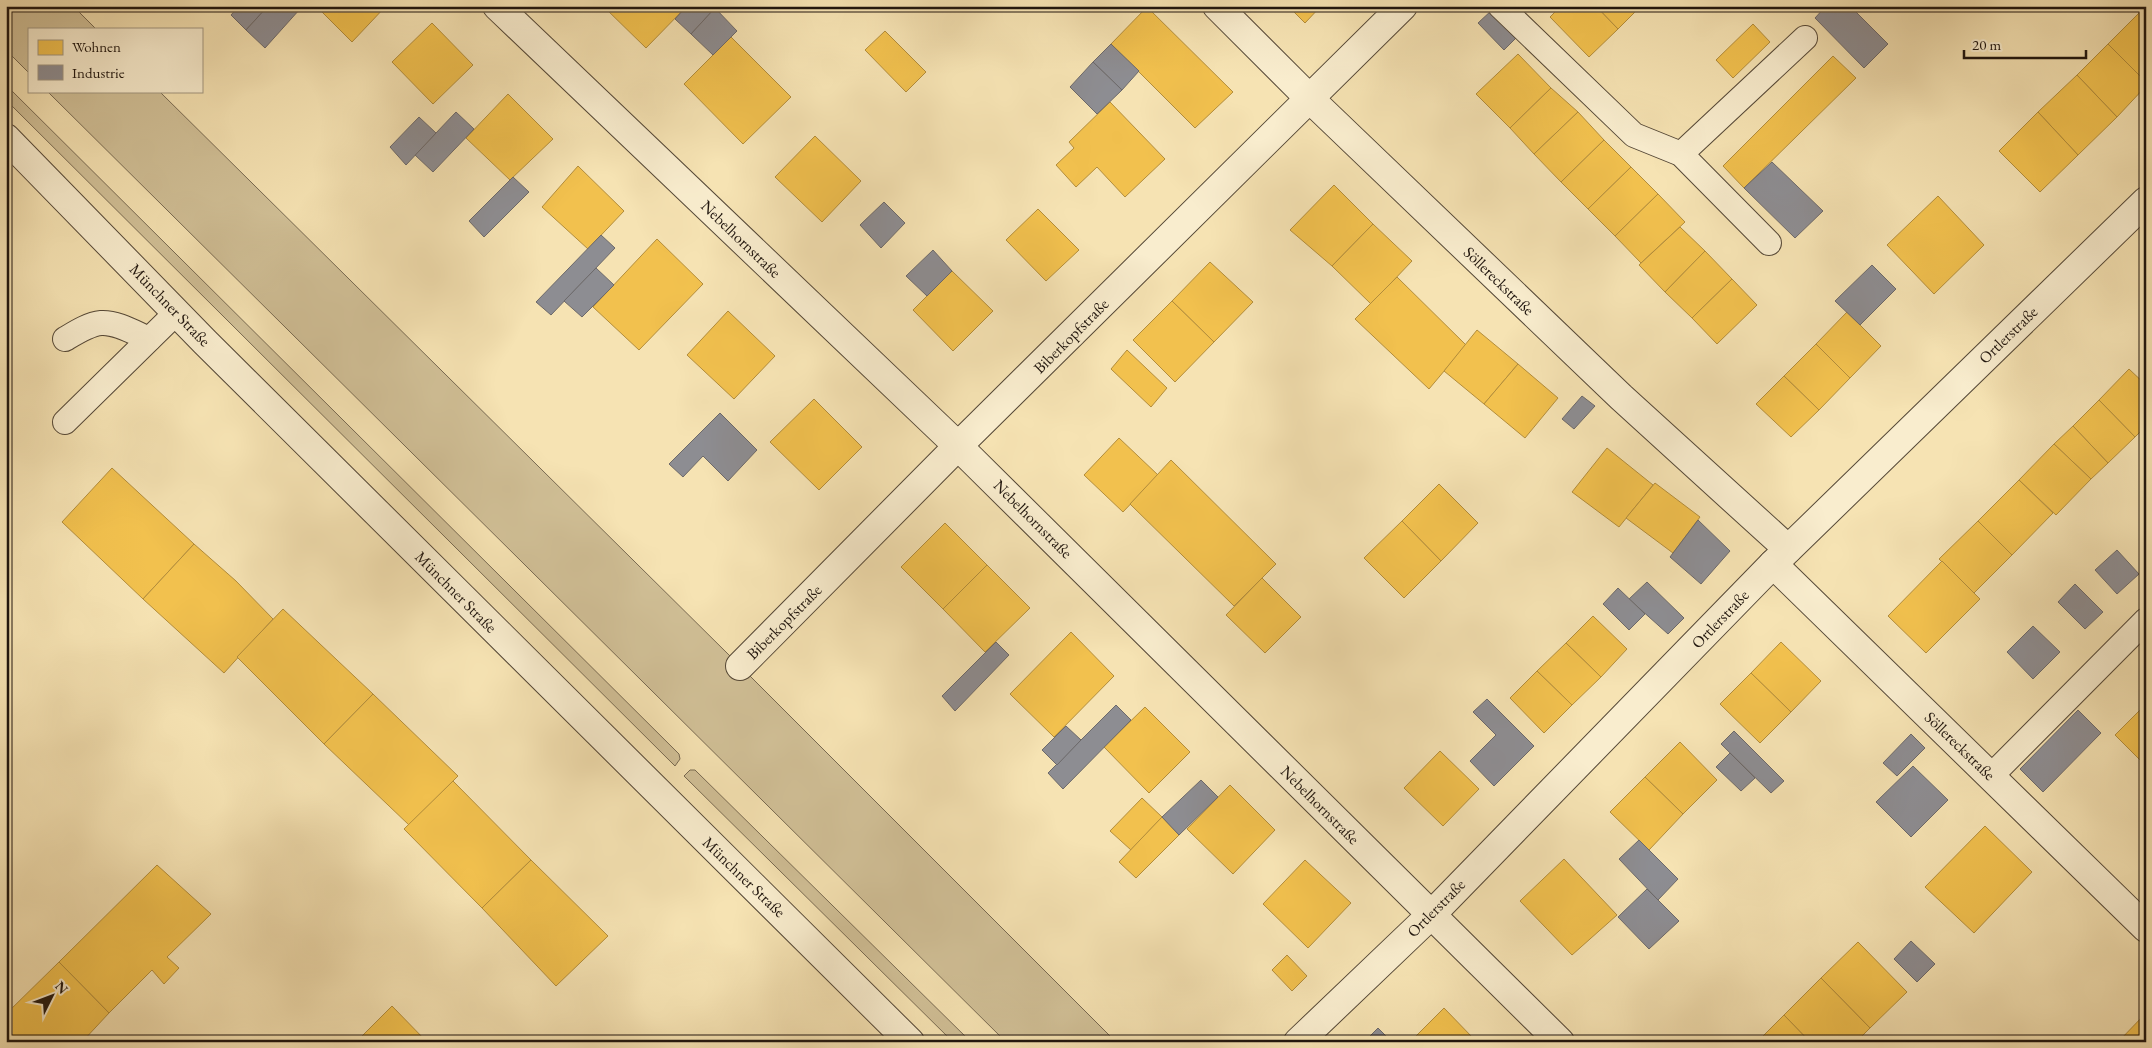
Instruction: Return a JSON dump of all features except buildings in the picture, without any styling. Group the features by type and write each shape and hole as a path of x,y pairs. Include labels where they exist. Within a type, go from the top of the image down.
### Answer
{"street":[{"name":"Nebelhornstraße","path":"497,6 958,446 1560,1042"},
{"name":"Söllereckstraße","path":"1217,6 1309,98 1621,398 1781,557 1991,776 2146,928"},
{"name":"Biberkopfstraße","path":"740,666 958,446 1403,6"},
{"name":"Münchner Straße","path":"6,138 177,312 910,1042"},
{"name":"Ortlerstraße","path":"1298,1042 1431,915 1781,557 2146,201"}],"lane":[{"path":"1500,6 1634,135 1681,154 1769,243"},
{"path":"1681,154 1805,38"},
{"path":"65,422 177,312"},
{"path":"65,339 77,332 101,323 124,328 149,339"},
{"path":"1991,776 2143,628"}],"shaded area":[{"path":"6,6 73,6 95,28 28,28 28,72 6,50"},
{"path":"6,85 679,754 680,759 675,766 6,100"},
{"path":"48,92 160,92 728,654 1116,1042 1006,1042"},
{"path":"690,770 695,770 971,1042 953,1042 684,776"}]}
